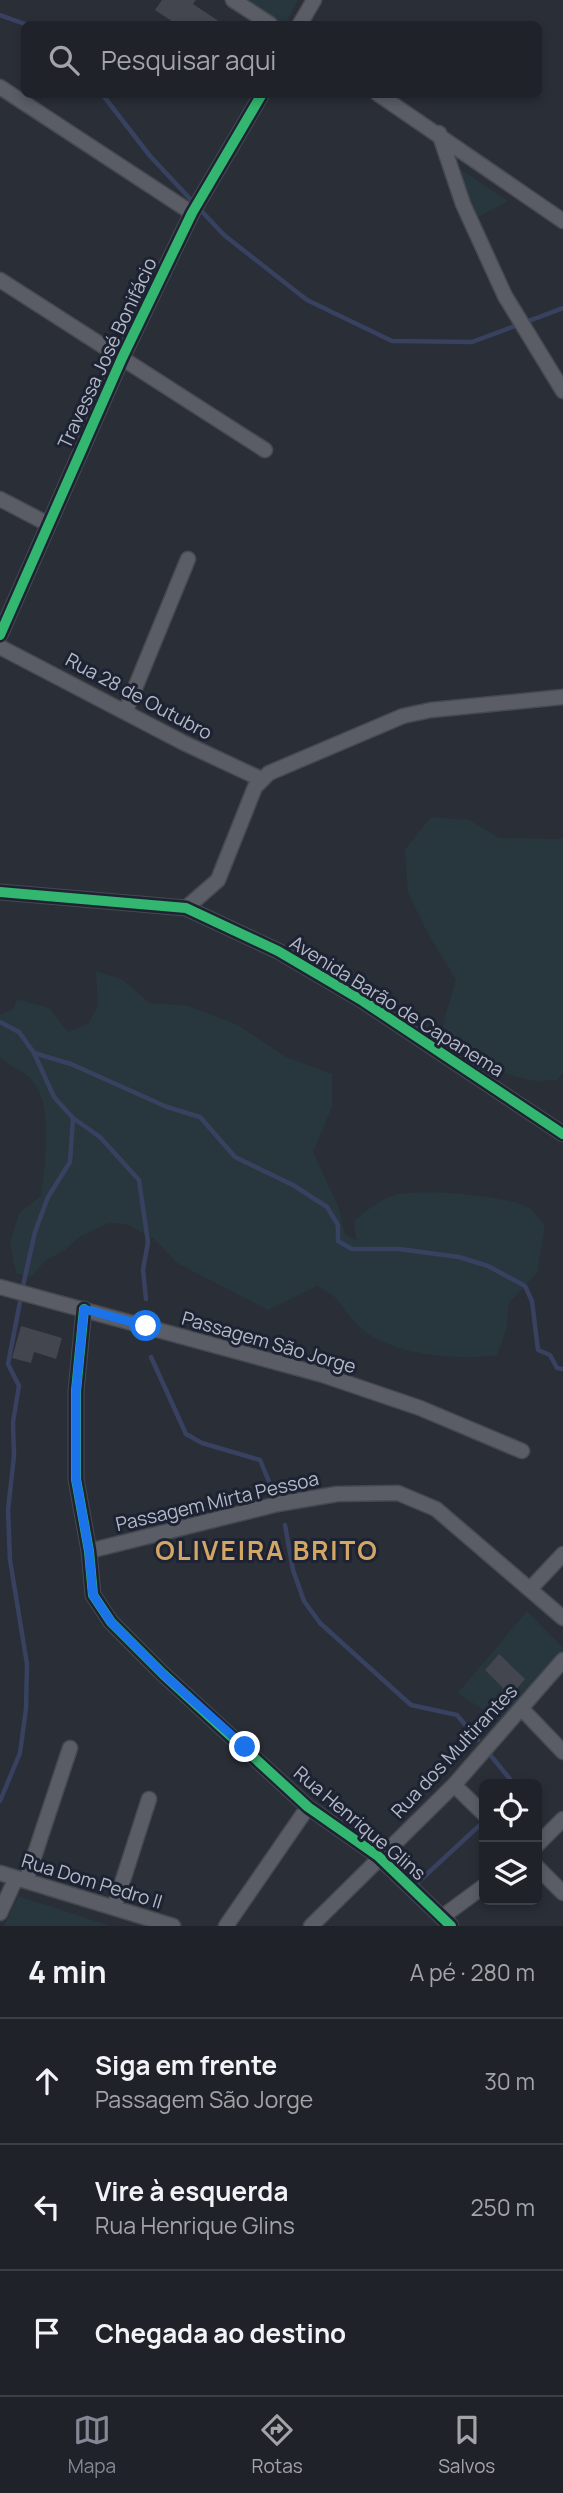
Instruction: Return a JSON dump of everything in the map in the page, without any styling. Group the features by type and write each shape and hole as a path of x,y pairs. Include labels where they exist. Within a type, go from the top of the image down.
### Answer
{"street":[{"path":"233,0 265,21"},
{"path":"302,21 314,0"},
{"path":"0,87 192,213"},
{"name":"Travessa José Bonifácio","path":"0,635 122,358 192,213 260,98"},
{"path":"384,98 439,133 563,221"},
{"path":"439,133 463,204 505,296 563,391"},
{"path":"0,280 265,450"},
{"path":"0,499 48,524"},
{"path":"126,710 188,559"},
{"name":"Rua 28 de Outubro","path":"0,647 126,710 184,743 261,779"},
{"path":"186,908 214,887 222,874 252,795 261,779 338,741 403,716 441,709 563,697"},
{"name":"Avenida Barão de Capanema","path":"0,892 186,908 278,951 363,1001 563,1134"},
{"name":"Passagem São Jorge","path":"0,1287 323,1375 443,1417 522,1451"},
{"name":"Rua Henrique Glins","path":"84,1309 76,1391 76,1479 89,1551 93,1595 111,1622 308,1807 378,1856 446,1922"},
{"name":"Passagem Mirta Pessoa","path":"89,1551 278,1504 337,1494 398,1493 436,1509 563,1618"},
{"path":"531,1588 563,1554"},
{"name":"Rua dos Multirantes","path":"312,1926 378,1856 454,1784 563,1660"},
{"path":"521,1708 563,1752"},
{"path":"0,1913 21,1879 70,1748"},
{"path":"454,1784 479,1809"},
{"path":"114,1908 149,1799"},
{"path":"226,1926 308,1807"},
{"path":"540,1842 563,1819"},
{"path":"542,1872 563,1893"},
{"name":"Rua Dom Pedro II","path":"0,1873 173,1926"},
{"path":"446,1922 479,1891"}],"shaded area":[{"path":"241,0 298,0 287,21 270,21"},
{"path":"455,166 508,201 478,217"},
{"path":"431,817 469,820 499,838 563,839 563,1073 557,1080 532,1081 506,1074 471,1056 443,1034 456,980 426,930 408,892 405,849"},
{"path":"96,971 123,980 149,1003 188,1006 236,1024 286,1057 332,1074 332,1107 313,1152 338,1206 345,1234 356,1240 354,1221 380,1201 399,1194 427,1192 483,1196 516,1203 532,1211 545,1226 537,1273 509,1303 506,1330 497,1355 444,1356 388,1344 360,1327 338,1301 317,1286 268,1310 177,1263 154,1239 127,1224 108,1223 79,1237 65,1250 46,1260 31,1277 16,1273 10,1243 19,1213 41,1196 45,1167 45,1115 36,1086 27,1075 0,1057 0,1015 13,1009 17,999 49,1008 68,1032 88,1024 98,1005"},
{"path":"527,1611 563,1648 563,1656 498,1720 458,1693"},
{"path":"18,1896 111,1926 4,1926"}],"building":[{"path":"162,0 196,0 193,4 218,21 172,21 155,10"},
{"path":"21,1326 62,1338 56,1359 34,1352 31,1363 12,1358"},
{"path":"499,1654 525,1679 511,1696 485,1670"}],"waterway":[{"path":"0,15 21,23"},
{"path":"105,98 150,156 224,235 307,300 392,341 472,342 563,308"},
{"path":"0,1022 19,1032 34,1053 71,1064 167,1107 200,1117 235,1157 293,1185 327,1207 338,1225 338,1241 352,1249 399,1249 459,1257 488,1266 525,1286 532,1301 538,1350 550,1355 557,1368 563,1369"},
{"path":"23,1286 35,1232 48,1197 70,1162 73,1118 54,1097 34,1053"},
{"path":"73,1118 100,1137 139,1180 148,1242 143,1270 146,1299"},
{"path":"0,1801 20,1753 26,1709 27,1664 10,1560 8,1510 14,1456 13,1422 19,1386 8,1364 20,1302"},
{"path":"151,1357 186,1434 202,1443 260,1460 278,1503"},
{"path":"285,1525 293,1570 304,1601 320,1623 411,1705 457,1715 478,1740"},
{"path":"487,1751 510,1779"},
{"path":"414,1886 479,1826"}],"cycle path":[{"path":"0,635 122,358 192,213 260,98"},
{"path":"0,892 186,908 278,951 363,1001 563,1134"},
{"path":"84,1309 76,1391 76,1479 89,1551 93,1595 111,1622 163,1674 308,1807 378,1856 451,1926"}],"district":[{"name":"OLIVEIRA BRITO","path":"267,1550"}],"route":[{"path":"146,1326 84,1309 76,1391 76,1479 89,1551 93,1595 111,1622 163,1674 245,1747"}]}
